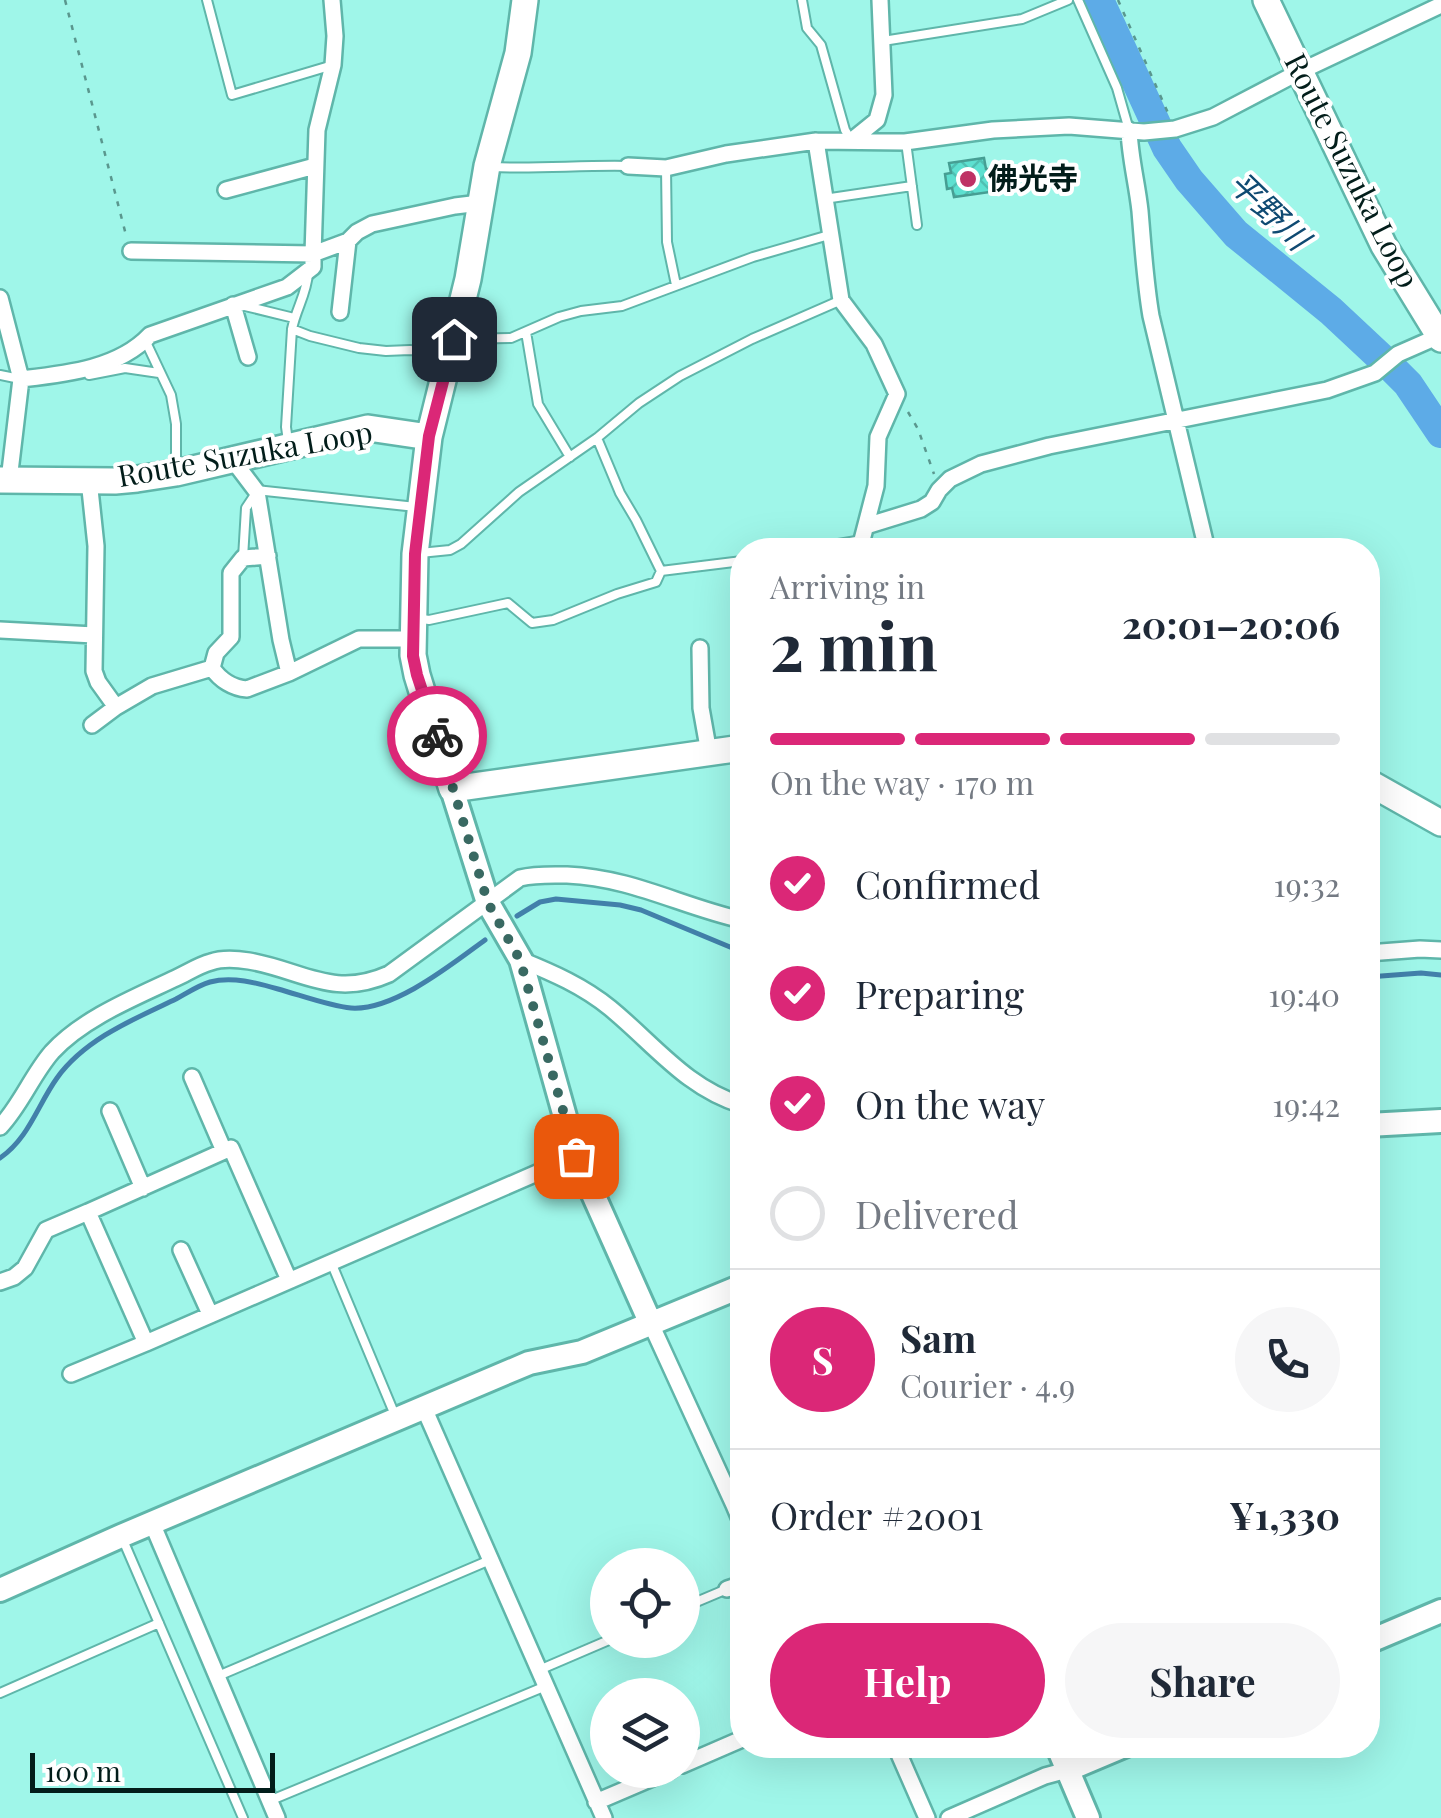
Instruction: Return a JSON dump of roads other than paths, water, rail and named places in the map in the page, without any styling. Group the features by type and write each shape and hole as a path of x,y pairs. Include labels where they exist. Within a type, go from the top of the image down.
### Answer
{"main road":[{"path":"524,0 518,53 486,166 468,280 429,436 415,554 417,675 452,789 730,750"},
{"name":"Route Suzuka Loop","path":"1266,0 1384,246 1440,338"},
{"name":"Route Suzuka Loop","path":"4,480 115,481 176,473 368,428 429,436"},
{"path":"1380,789 1441,822"}],"street":[{"path":"21,379 69,373 112,360 142,345 150,335 287,287 314,267 317,130 333,64 332,0"},
{"path":"852,142 876,120 884,95 880,0"},
{"path":"628,166 666,168 726,154 816,141 906,142 993,130 1068,126 1137,131 1175,129 1213,117 1441,5"},
{"path":"1137,131 1130,161 1139,208 1145,280 1205,538"},
{"path":"816,141 841,300 874,344 897,394 878,437 876,486 864,538"},
{"path":"226,190 315,166"},
{"path":"131,251 314,254 348,241 372,224 480,203"},
{"path":"340,312 348,241"},
{"path":"0,298 21,379 4,480"},
{"path":"235,304 248,357"},
{"path":"864,538 921,509 932,502 950,479 981,464 1049,446 1327,390 1375,373 1398,354 1440,338"},
{"path":"232,459 256,491 289,673"},
{"path":"89,480 96,546 94,671 116,707"},
{"path":"268,556 243,558 231,573 230,637 216,653 212,668 216,676 238,688 247,690 289,673 359,638 414,628"},
{"path":"0,630 94,635"},
{"path":"700,648 701,708 709,753"},
{"path":"92,725 152,686 212,668"},
{"path":"452,789 488,903 520,960 576,1156 730,1489"},
{"path":"0,1127 54,1050 124,1002 211,962 249,961 349,986 371,982 389,974 520,878 548,875 620,881 730,917"},
{"path":"1380,953 1441,950"},
{"path":"520,960 582,987 612,1009 672,1066 730,1100"},
{"path":"192,1077 224,1151"},
{"path":"110,1111 143,1188"},
{"path":"1380,1124 1441,1121"},
{"path":"0,1282 24,1268 46,1230 231,1148 289,1280"},
{"path":"71,1374 576,1156"},
{"path":"88,1212 146,1344"},
{"path":"182,1250 210,1314"},
{"path":"1,1587 529,1363 582,1352 730,1291"},
{"path":"424,1408 604,1818"},
{"path":"152,1523 276,1818"},
{"path":"1380,1637 1441,1611"},
{"path":"700,1757 730,1744"},
{"path":"901,1758 926,1818"},
{"path":"1063,1758 1088,1818"},
{"path":"949,1818 1096,1758"},
{"path":"596,1802 628,1788"}],"lane":[{"path":"207,0 232,95 333,64"},
{"path":"802,0 807,28 821,44 845,130 852,142"},
{"path":"883,41 1022,19 1068,0"},
{"path":"1078,0 1137,131"},
{"path":"906,142 917,225"},
{"path":"486,166 628,166"},
{"path":"666,168 667,242 676,286"},
{"path":"824,199 912,186"},
{"path":"292,329 359,348 452,347 502,339 559,317 622,306 753,257 829,235"},
{"path":"288,445 292,329 308,286 308,272"},
{"path":"415,554 450,550 461,544 518,492 680,376 841,300"},
{"path":"235,304 294,318"},
{"path":"526,332 538,404 570,457"},
{"path":"145,340 171,395 176,473"},
{"path":"69,373 84,376 125,368 159,372"},
{"path":"0,375 21,379"},
{"path":"596,438 661,571"},
{"path":"243,558 246,508 256,491 420,508"},
{"path":"661,571 730,562"},
{"path":"414,628 429,620 508,603 532,623 553,620 656,582 661,571"},
{"path":"331,1262 392,1408"},
{"path":"121,1536 243,1818"},
{"path":"216,1677 490,1560"},
{"path":"700,1601 730,1588"},
{"path":"0,1693 159,1622"},
{"path":"269,1801 542,1678 590,1651"}],"waterway":[{"name":"平野川","path":"1099,0 1167,148 1189,180 1236,234 1331,311 1408,384 1441,433"},
{"path":"517,916 540,902 556,899 620,905 730,947"},
{"path":"0,1158 18,1141 57,1078 82,1052 111,1031 202,985 218,980 244,981 333,1005 368,1007 422,984 485,940"},
{"path":"1380,976 1441,975"}],"place":[{"name":"佛光寺","path":"968,179"}]}
